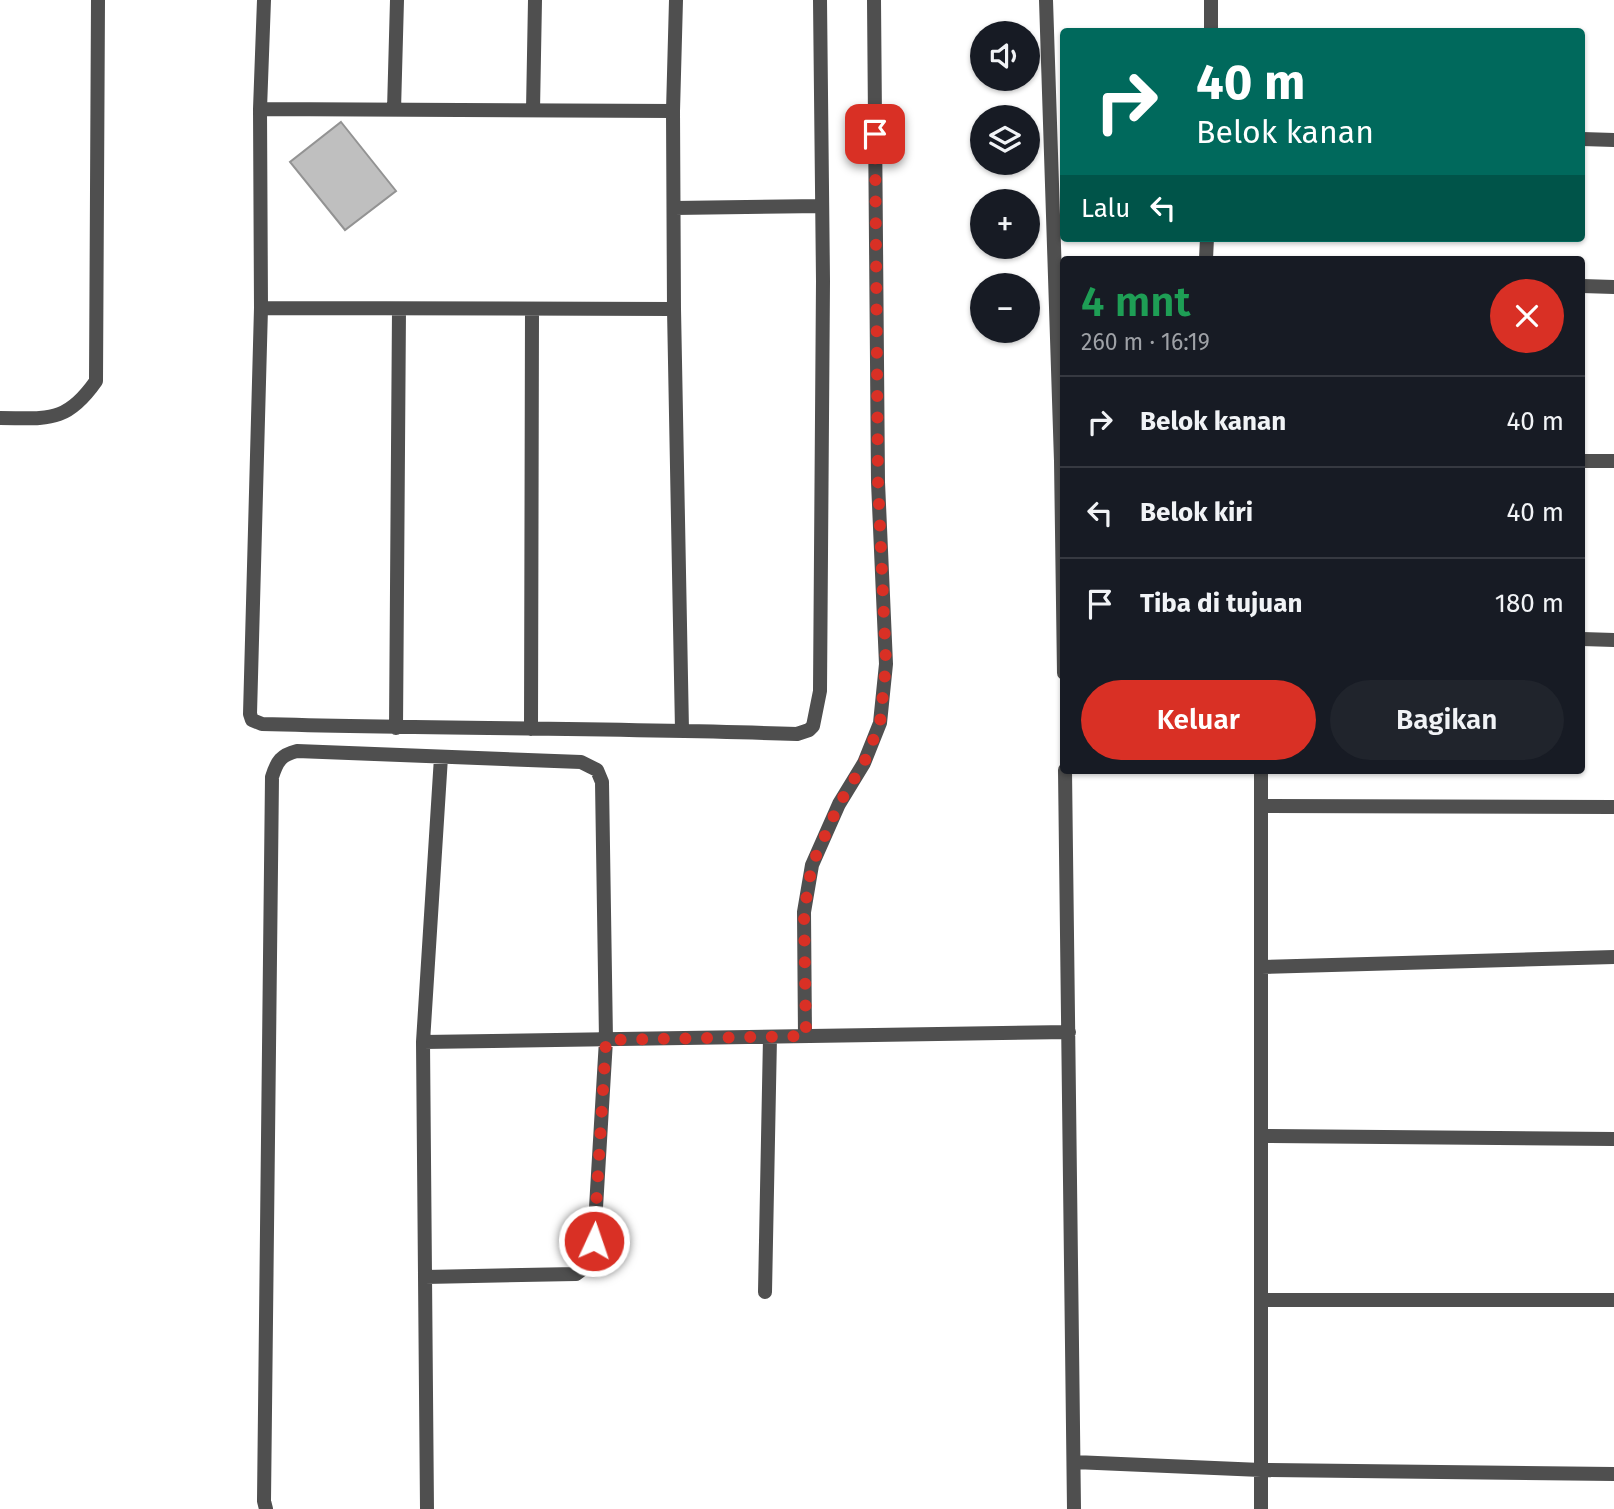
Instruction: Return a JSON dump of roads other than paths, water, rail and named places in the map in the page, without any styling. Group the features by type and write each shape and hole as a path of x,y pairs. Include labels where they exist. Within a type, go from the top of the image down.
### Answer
{"street":[{"path":"0,418 53,418 81,402 96,382 98,0"},
{"path":"264,0 260,109 261,308 250,714 252,720 262,724 396,728 682,730 797,734 813,726 820,691 820,0"},
{"path":"394,110 397,0"},
{"path":"533,110 535,0"},
{"path":"677,0 673,111 674,309 682,730"},
{"path":"806,1036 804,912 812,865 839,804 864,763 880,723 886,664 878,482 874,0"},
{"path":"1046,0 1060,403"},
{"path":"1211,0 1211,28"},
{"path":"260,109 673,111"},
{"path":"1585,139 1614,140"},
{"path":"674,208 822,206"},
{"path":"1585,286 1614,287"},
{"path":"261,308 674,309"},
{"path":"396,728 399,309"},
{"path":"531,729 532,309"},
{"path":"1585,461 1614,461"},
{"path":"1585,639 1614,640"},
{"path":"266,1509 264,1473 272,777 283,754 297,751 581,762 597,771 602,782 606,1040 594,1241 587,1266 576,1274 425,1277"},
{"path":"427,1509 423,1042 441,757"},
{"path":"1065,774 1074,1509"},
{"path":"1261,774 1261,1509"},
{"path":"1261,806 1614,807"},
{"path":"1261,967 1614,957"},
{"path":"423,1042 1069,1032"},
{"path":"765,1292 770,1037"},
{"path":"1261,1136 1614,1139"},
{"path":"1261,1300 1614,1300"},
{"path":"1074,1462 1261,1470 1614,1474"}]}
